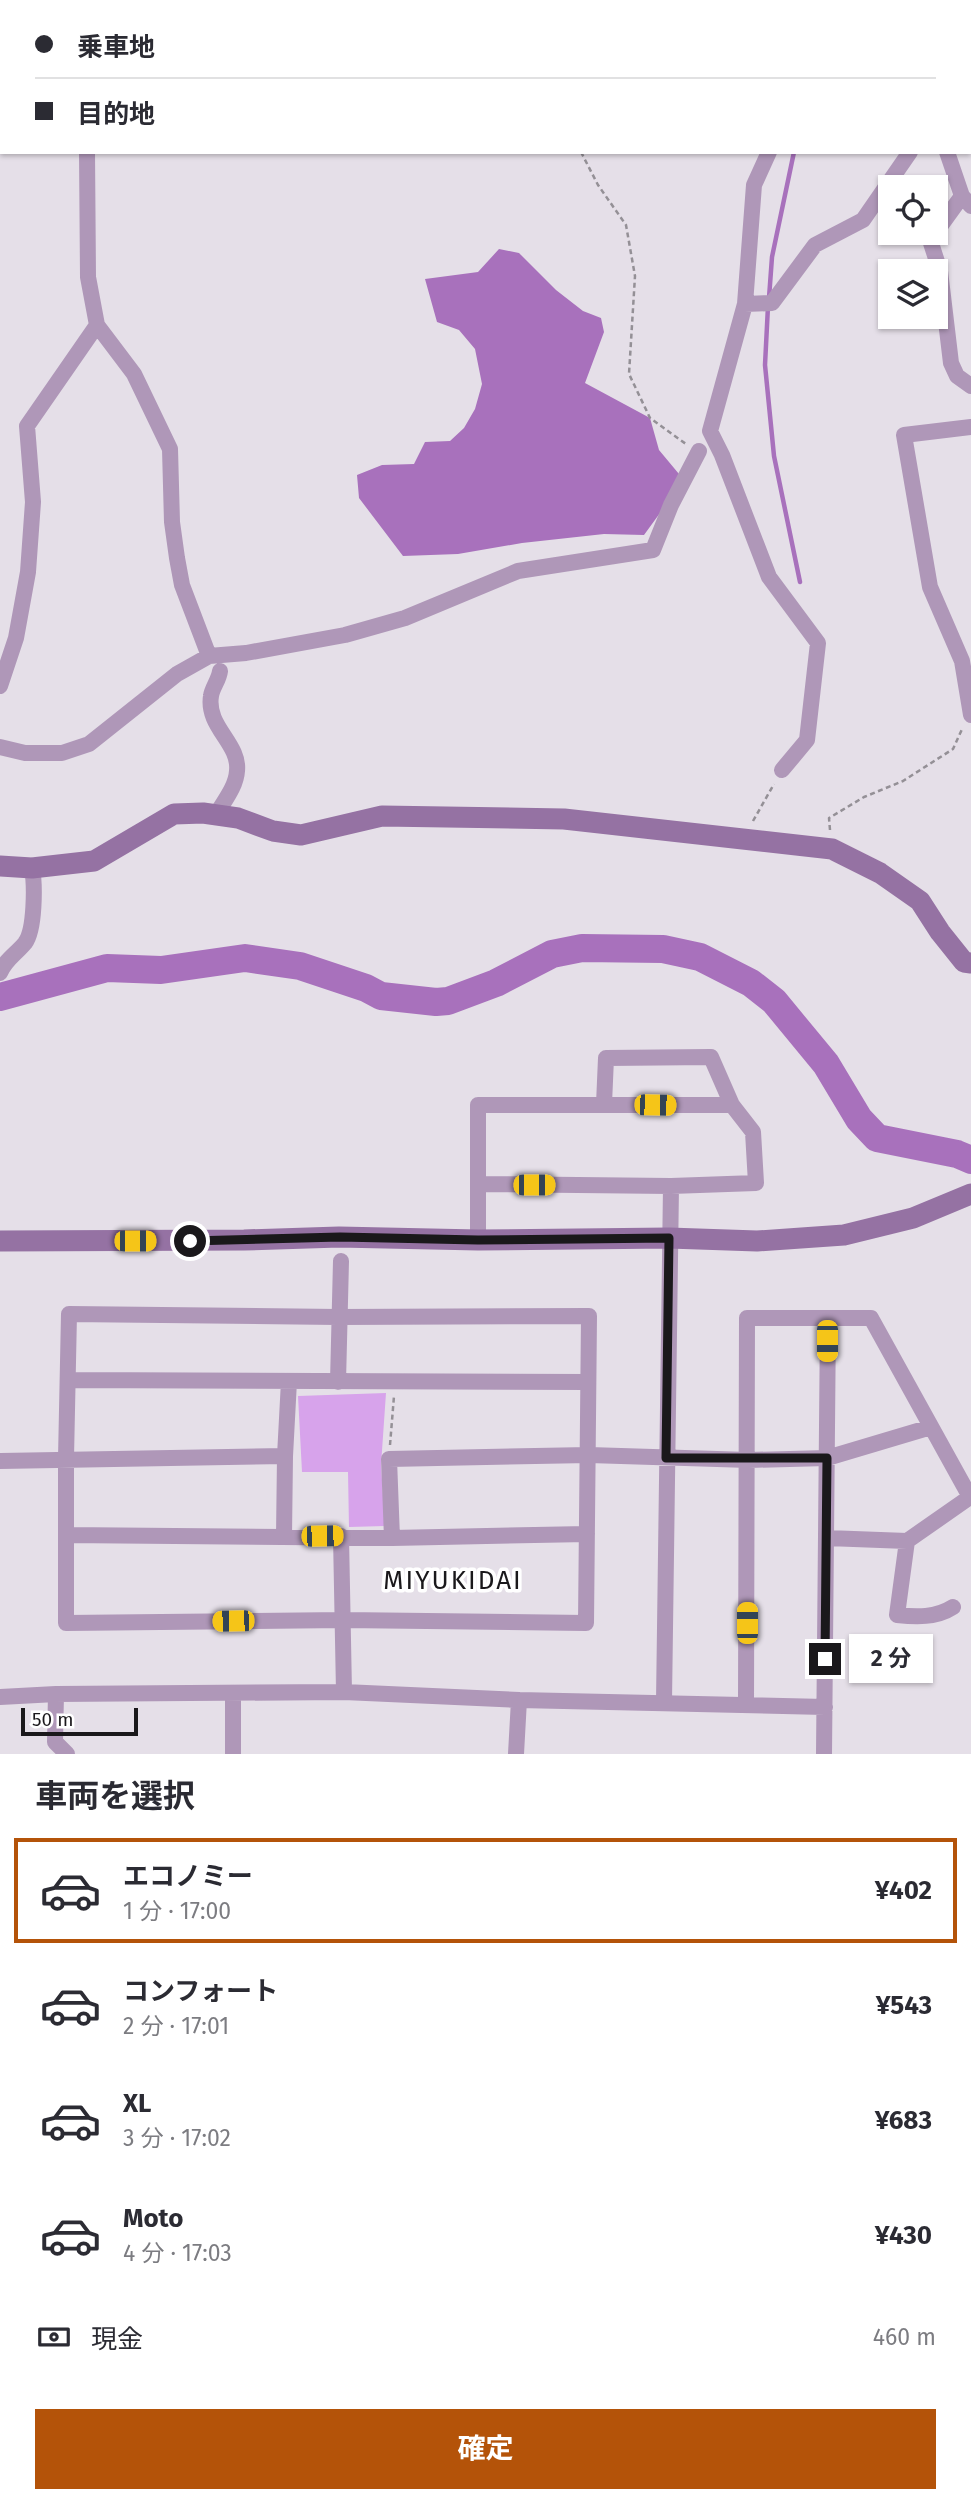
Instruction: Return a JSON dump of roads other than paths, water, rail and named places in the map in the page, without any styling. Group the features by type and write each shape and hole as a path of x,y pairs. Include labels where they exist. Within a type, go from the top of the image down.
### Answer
{"main road":[{"path":"0,866 32,868 94,861 174,814 203,813 239,818 273,831 301,835 382,816 564,819 832,849 880,873 920,901 964,962 971,963"},
{"path":"0,1241 340,1237 478,1240 669,1238 757,1241 844,1235 913,1218 971,1194"}],"street":[{"path":"87,154 88,277 97,325 134,374 170,449 172,522 182,585 209,656"},
{"path":"768,154 754,185 745,304 710,431 769,576 818,643 807,740 782,770"},
{"path":"745,304 772,303 816,245 863,220 909,154"},
{"path":"948,154 967,201 948,220"},
{"path":"932,245 940,271 951,363 957,376 971,386"},
{"path":"0,686 16,638 28,572 33,502 27,426 97,325"},
{"path":"970,714 962,661 930,587 904,435 971,427"},
{"path":"0,747 25,753 62,753 89,744 177,674 209,656 246,653 345,635 405,618 519,570 653,550 671,505 699,451"},
{"path":"216,815 233,787 237,771 237,758 215,725 212,710 211,694 218,682 220,671"},
{"path":"0,973 10,957 26,942 33,921 32,868"},
{"path":"479,1184 671,1186 756,1183 753,1132 732,1105 711,1057 606,1058 604,1104"},
{"path":"478,1240 478,1105 732,1105"},
{"path":"664,1702 671,1186"},
{"path":"338,1382 341,1261"},
{"path":"69,1314 338,1317 589,1315 586,1623 344,1620 66,1623 69,1314"},
{"path":"746,1705 747,1318 871,1318 970,1497 907,1541 827,1538"},
{"path":"824,1754 828,1318"},
{"path":"68,1380 588,1382"},
{"path":"284,1537 289,1381"},
{"path":"393,1538 389,1459 589,1455 748,1460 827,1458 931,1427"},
{"path":"0,1461 285,1456"},
{"path":"66,1535 393,1538 587,1534"},
{"path":"341,1536 344,1692"},
{"path":"907,1541 897,1615 943,1614 953,1607"},
{"path":"0,1697 56,1694 344,1692 519,1700 825,1707"},
{"path":"233,1693 233,1754"},
{"path":"56,1694 55,1742 67,1754"},
{"path":"516,1754 519,1700"}],"waterway":[{"path":"769,298 772,257 794,154"},
{"path":"768,306 765,365 774,456 800,582"},
{"path":"0,997 107,968 161,970 245,958 300,966 366,988 381,996 436,1002 448,1001 496,983 552,954 582,948 663,949 700,957 751,983 774,1001 826,1064 859,1119 877,1138 957,1154 971,1160"}],"district":[{"name":"MIYUKIDAI","path":"453,1580"}]}
